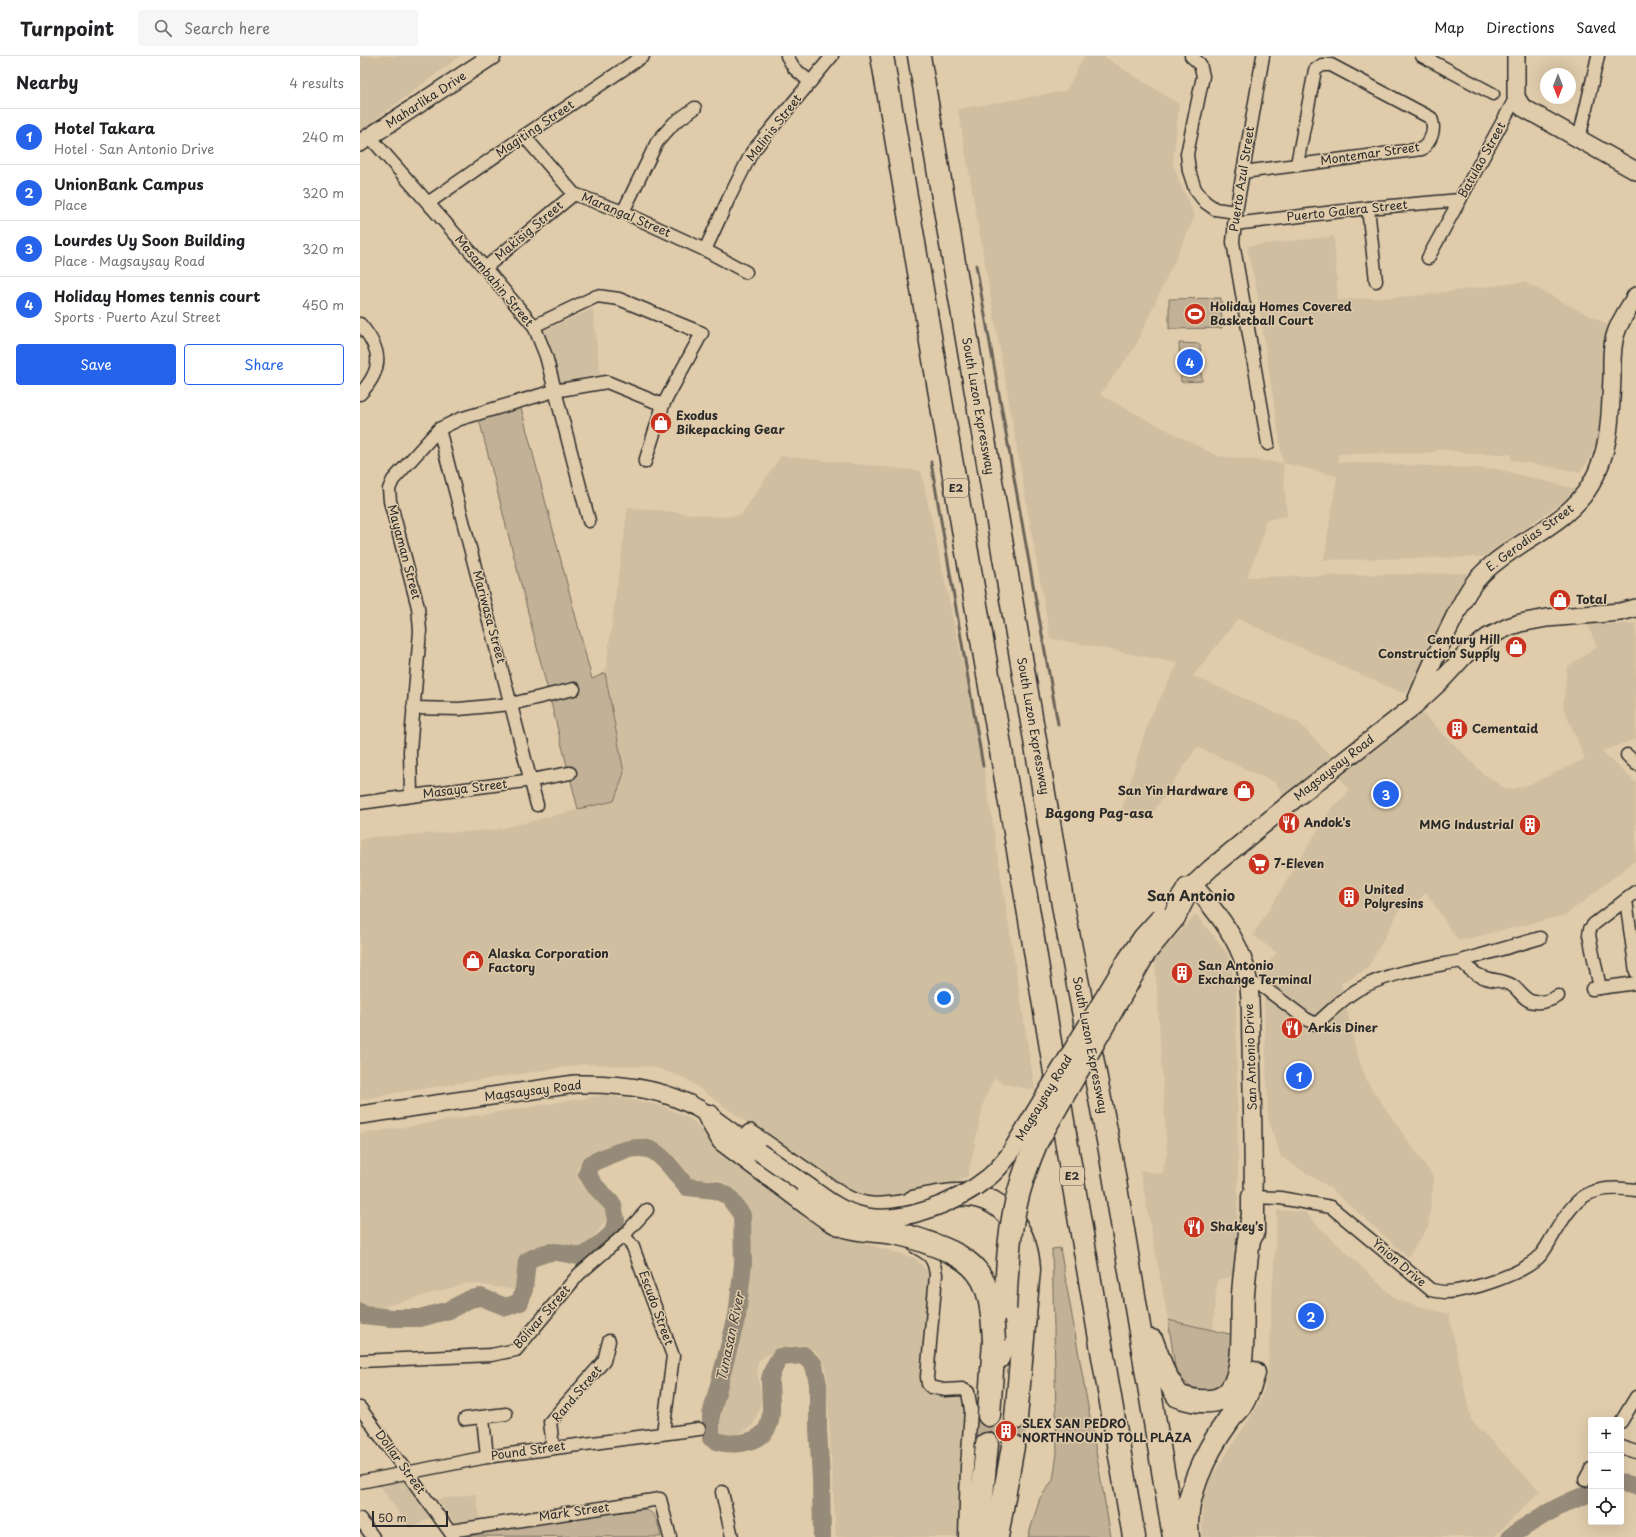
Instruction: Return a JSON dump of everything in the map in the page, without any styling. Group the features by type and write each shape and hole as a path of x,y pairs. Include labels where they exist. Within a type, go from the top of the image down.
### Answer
{"highway":[{"name":"E2","path":"882,56 1134,1537"},
{"name":"South Luzon Expressway","path":"918,56 1065,917 1110,1151 1174,1537"},
{"path":"992,1373 1004,1343 1009,1250 1015,1208 1024,1174 1034,1146 1137,965 1168,916 1191,886"},
{"path":"703,1112 722,1140 823,1215 843,1225 866,1231 902,1235 950,1250 967,1260 976,1269 986,1287 992,1313 994,1341 989,1416"},
{"path":"913,1202 950,1195 980,1197 997,1204 1004,1210 1019,1230 1026,1246 1029,1269 1016,1418"},
{"path":"1130,1270 1158,1360 1173,1389 1178,1396 1196,1402 1219,1399 1231,1391 1239,1371 1242,1343 1245,1267 1252,1219 1253,1197"},
{"path":"1188,1537 1188,1511 1206,1455 1228,1421 1240,1406 1251,1384 1254,1372 1257,1341 1258,1298 1252,1219"},
{"path":"1115,1432 1122,1537"},
{"path":"978,1537 987,1444"},
{"path":"997,1537 1013,1446"}],"main road":[{"name":"Maharlika Drive","path":"365,140 492,56"},
{"name":"Batulao Street","path":"1516,56 1516,97"},
{"path":"1516,97 1522,107 1527,111 1636,171"},
{"name":"E. Gerodias Street","path":"1415,705 1438,649 1474,584 1482,573 1502,557 1540,533 1571,509 1592,483 1604,455 1608,440 1612,357 1616,334 1636,296"},
{"name":"Magsaysay Road","path":"1191,886 1291,802 1415,705 1441,681 1466,654 1488,637 1508,627 1547,618 1620,612 1636,608"},
{"name":"San Antonio Drive","path":"1191,886 1219,916 1237,945 1245,966 1248,983 1254,1141 1253,1197"},
{"name":"Magsaysay Road","path":"360,1115 575,1084 595,1084 639,1088 664,1094 703,1112 835,1205 869,1218 891,1218 919,1212 967,1192 990,1176 1010,1155 1127,958 1142,937 1168,916"},
{"path":"703,1112 735,1123 843,1198 856,1204 877,1207 913,1202"}],"street":[{"name":"Magiting Street","path":"428,203 643,56"},
{"path":"786,56 794,68 810,82"},
{"name":"Malinis Street","path":"705,250 752,152 832,56"},
{"path":"1190,56 1200,64 1203,76 1187,154 1188,171 1195,189 1204,202 1216,209 1236,212"},
{"name":"Puerto Azul Street","path":"1263,56 1234,224 1233,242 1268,444"},
{"path":"1422,56 1493,94"},
{"path":"1579,139 1598,56"},
{"name":"Montemar Street","path":"1243,172 1297,164 1422,150 1434,130 1433,124 1431,118 1331,65 1322,65 1315,70 1297,164"},
{"name":"Batulao Street","path":"1428,258 1516,97"},
{"path":"623,212 657,142 674,123 695,108"},
{"name":"Marangal Street","path":"524,136 574,194 623,212 705,250 746,272"},
{"name":"Masambahin Street","path":"365,140 428,203 534,326 546,356 589,520"},
{"name":"Makisig Street","path":"485,268 574,194"},
{"name":"Puerto Galera Street","path":"1234,224 1368,208 1460,200"},
{"path":"1368,208 1376,281"},
{"path":"534,326 597,296 619,299 702,333 663,405 644,462"},
{"path":"360,324 370,336 378,352 376,371 370,384 360,394"},
{"name":"Mayaman Street","path":"411,795 410,751 420,631 418,607 390,501 389,489 393,480 439,429 460,418 554,391 607,382 663,405"},
{"name":"Mariwasa Street","path":"439,429 532,780 537,805"},
{"path":"413,708 459,709 512,704 574,689"},
{"path":"1627,755 1636,764"},
{"name":"Masaya Street","path":"360,803 532,780 570,772"},
{"path":"1636,892 1594,924 1590,929 1589,935 1596,989 1636,983"},
{"path":"1626,900 1636,972"},
{"path":"1248,983 1262,986 1306,1019 1316,1024 1356,991 1374,982 1396,974 1461,961 1540,938"},
{"path":"1461,961 1470,971 1482,977 1508,983 1527,1000 1534,1003 1549,1001 1558,996"},
{"path":"703,1112 709,1130 731,1157 824,1226 859,1238 892,1242 915,1247 929,1254 935,1269 935,1288 927,1378 928,1384 931,1387 945,1390 962,1389 968,1392 971,1410 967,1467 965,1537"},
{"name":"Ynion Drive","path":"1253,1197 1280,1198 1331,1207 1431,1290 1446,1292 1491,1282 1519,1270 1537,1259 1571,1206 1591,1191 1602,1188 1636,1190"},
{"path":"913,1202 916,1226 915,1247"},
{"name":"Bolivar Street","path":"360,1362 491,1354 516,1350 579,1274 624,1235 647,1210"},
{"name":"Escudo Street","path":"624,1235 633,1247 673,1356 663,1433"},
{"name":"Rand Street","path":"553,1447 550,1422 604,1361 609,1341"},
{"path":"1624,1417 1636,1397"},
{"name":"Dollar Street","path":"360,1408 409,1473 452,1534"},
{"path":"465,1419 506,1414"},
{"path":"483,1418 487,1457"},
{"name":"Pound Street","path":"360,1482 487,1457 698,1428"},
{"path":"1624,1447 1636,1452"},
{"path":"722,1492 732,1537"},
{"name":"Mark Street","path":"452,1534 660,1499 670,1537"},
{"path":"360,1519 373,1537"}],"shaded area":[{"path":"360,56 460,56 360,131"},
{"path":"1084,56 1103,56 1179,104 1173,163 1179,181 1195,216 1135,347 1100,395 1217,456 1283,463 1287,516 1265,520 1263,537 1247,577 1468,573 1472,579 1418,680 1404,694 1238,619 1193,676 1299,723 1332,757 1284,796 1276,783 1197,747 1147,821 1122,809 1148,722 1178,663 1050,638 958,109 1066,91"},
{"path":"1334,236 1338,300 1414,296 1524,282 1608,325 1604,427 1587,464 1580,472 1511,460 1511,454 1472,454 1441,449 1429,453 1338,454 1338,462 1497,469 1580,490 1483,557 1324,560 1337,476 1283,463 1257,293 1247,246"},
{"name":"Holiday Homes Covered Basketball Court","path":"1221,298 1222,328 1169,329 1169,299"},
{"path":"593,309 600,374 559,384 544,330"},
{"path":"1179,343 1200,344 1202,381 1181,382"},
{"path":"521,408 592,679 605,673 624,773 614,801 578,809 479,419"},
{"path":"781,456 921,471 979,738 1035,1090 1004,1084 994,1078 984,1101 968,1176 933,1192 888,1203 850,1197 685,1078 653,1067 585,1064 401,1092 360,1100 360,840 372,837 495,830 614,801 624,772 605,673 628,507 720,517 741,515"},
{"path":"1587,623 1636,624 1636,739 1602,751 1636,783 1636,860 1566,915 1458,941 1426,892 1412,909 1403,904 1367,969 1341,983 1356,1050 1367,1082 1434,1178 1428,1227 1408,1257 1329,1187 1281,1157 1268,1118 1263,969 1277,953 1253,935 1333,806 1346,795 1349,790 1337,774 1383,744 1418,709 1484,774 1508,790 1531,784 1585,759 1563,707 1567,667 1597,647"},
{"path":"1196,914 1228,954 1236,984 1238,1178 1236,1276 1217,1280 1213,1330 1168,1320 1140,1170 1162,1174 1167,1154 1155,959"},
{"path":"605,1095 663,1106 691,1119 725,1156 817,1225 850,1239 915,1258 934,1278 926,1312 925,1390 964,1394 967,1411 963,1537 836,1537 827,1391 828,1380 825,1364 815,1351 800,1345 780,1347 758,1361 757,1370 762,1401 753,1426 732,1438 722,1439 716,1435 729,1379 732,1358 742,1332 748,1290 750,1222 733,1191 724,1182 715,1179 703,1184 689,1181 678,1159 652,1143 610,1147 587,1155 577,1168 579,1181 611,1214 584,1249 552,1242 522,1259 516,1290 469,1283 368,1311 360,1306 360,1134"},
{"path":"1277,1210 1306,1212 1318,1226 1397,1300 1449,1314 1471,1420 1540,1491 1494,1537 1202,1537 1203,1498 1211,1477 1255,1410 1264,1391 1268,1370"},
{"path":"1060,1248 1111,1537 1028,1537 1040,1498 1053,1480 1057,1453 1052,1249"},
{"path":"1168,1320 1234,1335 1233,1368 1223,1382 1208,1392 1195,1392 1176,1373"},
{"path":"406,1478 434,1515 410,1529 378,1483"},
{"path":"476,1494 480,1519 454,1522 437,1499"},
{"path":"642,1509 647,1510 654,1515 661,1537 467,1536 470,1532"}],"waterway":[{"path":"976,265 1058,724"},
{"path":"931,462 983,766"},
{"name":"Tunasan River","path":"360,1312 363,1315 393,1318 420,1318 449,1310 470,1299 481,1297 506,1307 520,1302 524,1289 527,1261 548,1252 567,1253 582,1257 597,1247 613,1233 616,1220 613,1205 595,1186 587,1174 590,1164 613,1154 630,1149 638,1148 653,1151 667,1163 687,1187 716,1190 728,1196 742,1215 743,1264 737,1316 711,1415 711,1438 722,1442 741,1443 753,1440 762,1435 770,1420 770,1380 774,1368 780,1357 803,1355 814,1365 818,1384 822,1537"},
{"name":"Tunasan River","path":"1624,1484 1636,1486"},
{"name":"Tunasan River","path":"1510,1537 1549,1512 1588,1494"}],"tunnel":[{"path":"987,1444 989,1415"},
{"path":"1013,1446 1016,1418"}],"place":[{"name":"Holiday Homes Covered Basketball Court","path":"1195,314"},
{"name":"Holiday Homes tennis court","path":"1190,362"},
{"name":"Exodus Bikepacking Gear","path":"661,423"},
{"name":"Total","path":"1560,600"},
{"name":"Century Hill Construction Supply","path":"1516,647"},
{"name":"Cementaid","path":"1457,729"},
{"name":"San Yin Hardware","path":"1244,791"},
{"name":"Lourdes Uy Soon Building","path":"1386,794"},
{"name":"Andok's","path":"1289,823"},
{"name":"MMG Industrial","path":"1530,825"},
{"name":"7-Eleven","path":"1259,864"},
{"name":"United Polyresins","path":"1349,897"},
{"name":"Alaska Corporation Factory","path":"473,961"},
{"name":"San Antonio Exchange Terminal","path":"1182,973"},
{"name":"Arkis Diner","path":"1292,1028"},
{"name":"Hotel Takara","path":"1299,1076"},
{"name":"Shakey's","path":"1194,1227"},
{"name":"UnionBank Campus","path":"1311,1316"},
{"name":"SLEX SAN PEDRO NORTHNOUND TOLL PLAZA","path":"1006,1431"}],"district":[{"name":"Bagong Pag-asa","path":"1099,813"},
{"name":"San Antonio","path":"1191,896"}]}
